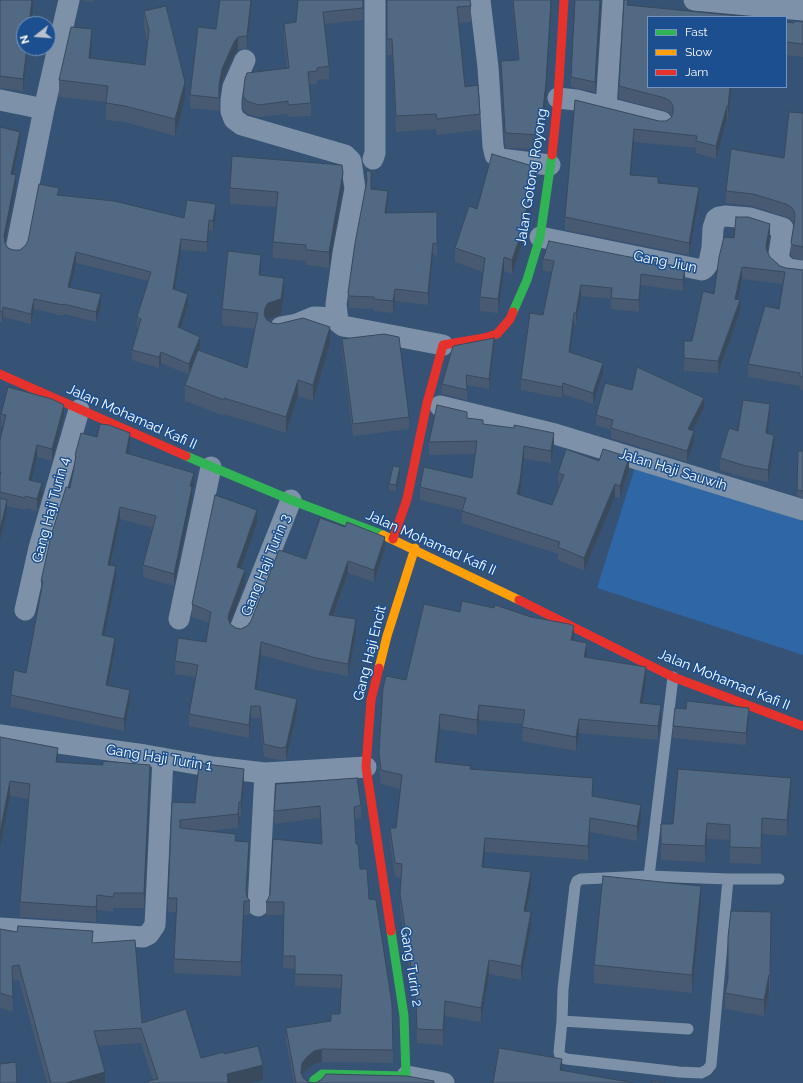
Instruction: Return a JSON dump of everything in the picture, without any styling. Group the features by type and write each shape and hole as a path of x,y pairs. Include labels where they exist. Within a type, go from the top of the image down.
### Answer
{"street":[{"path":"16,249 44,109 69,0"},
{"path":"373,159 375,153 375,0"},
{"path":"480,0 488,67 493,146 495,155 500,159 550,165"},
{"name":"Jalan Gotong Royong","path":"443,345 484,338 497,334 510,319 527,280 540,237 550,165 558,98 564,0"},
{"path":"606,108 613,0"},
{"path":"702,0 803,10"},
{"path":"245,60 233,87 231,111 234,119 242,125 345,155 351,161 355,189 343,253 336,304 338,322 343,326 443,345 427,403 407,499 394,539"},
{"path":"558,98 576,100 662,122"},
{"path":"0,100 44,109"},
{"name":"Gang Jiun","path":"540,237 702,270 705,268 711,255 713,228 716,219 724,216 750,218 783,228 778,260 788,269 803,271"},
{"path":"276,328 298,324 314,317 337,318"},
{"name":"Jalan Mohamad Kafi II","path":"0,374 211,467 415,548 673,677 803,726"},
{"name":"Jalan Haji Sauwih","path":"427,403 555,434 803,510"},
{"name":"Gang Haji Turin 4","path":"25,610 40,548 79,410"},
{"path":"179,619 211,467"},
{"name":"Gang Haji Turin 3","path":"240,630 291,500"},
{"name":"Gang Haji Encit","path":"366,767 371,700 387,636 415,548"},
{"name":"Gang Haji Turin 1","path":"0,736 163,758 213,767 265,773 366,767"},
{"path":"0,928 143,937 150,934 155,925 163,758"},
{"name":"Gang Turin 2","path":"366,767 404,1016 406,1076"},
{"path":"258,906 265,773"},
{"path":"313,1083 314,1080 322,1074 406,1076 444,1083"}],"lane":[{"path":"649,876 673,677"},
{"path":"728,879 711,1064 707,1070 701,1073 679,1072 566,1059 560,1056 563,990 575,886 580,878 649,876 728,879 779,878"},
{"path":"562,1021 688,1029"}],"shaded area":[{"path":"635,467 803,521 803,655 597,588"}],"building":[{"path":"0,0 32,0 30,16 16,16 16,56 26,56 23,79 0,76"},
{"path":"220,0 251,0 247,36 238,37 234,42 222,69 219,85 219,98 190,95 198,27 216,29"},
{"path":"298,0 363,0 363,8 323,12 329,66 317,68 317,71 308,72 311,103 288,105 288,101 259,105 247,101 243,96 247,73 289,68 284,24 296,22"},
{"path":"387,0 470,0 471,6 457,7 465,87 478,85 480,114 437,119 436,114 396,116 392,39 387,39"},
{"path":"513,0 551,0 546,83 540,135 506,133 505,130 501,61 519,60"},
{"path":"575,0 600,0 595,82 571,77"},
{"path":"624,0 628,0 627,5 740,16 647,16 647,88 730,88 728,106 716,146 696,141 697,136 634,129 630,175 658,177 658,183 699,187 689,243 565,217 575,100 659,121 666,121 671,118 673,106 670,101 665,98 619,86"},
{"path":"166,6 185,82 175,119 125,106 106,103 108,86 59,80 71,27 92,29 89,58 145,65 149,30 144,11"},
{"path":"794,21 803,22 803,44 787,42 787,22 794,23"},
{"path":"789,112 803,113 803,247 793,245 791,243 795,217 794,211 791,207 786,204 753,194 726,191 731,149 784,158"},
{"path":"0,127 20,132 11,174 16,175 4,236 5,243 8,248 13,250 20,250 28,241 39,184 59,188 57,195 114,201 184,218 187,200 216,204 213,221 209,220 207,242 181,239 173,289 188,294 178,327 200,337 189,364 161,352 159,357 132,350 141,319 137,317 151,272 76,252 68,287 101,294 96,312 64,304 34,299 31,314 3,307 2,312 0,311"},
{"path":"492,154 536,167 533,188 522,224 524,225 512,260 504,257 498,299 480,297 485,258 455,248 469,206 477,209"},
{"path":"232,156 342,165 343,173 329,252 306,250 306,245 273,242 278,192 230,188"},
{"path":"366,171 371,171 371,189 388,191 385,213 437,212 437,244 433,243 428,293 395,289 393,301 374,299 374,297 349,296 348,293 355,243 367,180"},
{"path":"736,217 748,217 770,224 766,246 770,257 780,266 803,270 803,377 800,377 800,373 748,364 765,306 779,309 785,272 742,267 735,299 740,300 718,361 684,358 684,341 692,341 703,291 714,294 719,257 724,237 734,238"},
{"path":"549,241 685,268 683,280 641,274 639,300 611,298 612,288 581,285 576,313 574,313 569,352 603,363 593,393 563,383 562,387 521,379 530,313 543,315 554,261 543,259"},
{"path":"228,251 261,255 259,275 284,278 281,299 268,303 265,308 264,315 267,320 278,324 303,318 330,327 313,385 298,380 286,417 224,398 224,400 185,385 198,350 247,368 258,313 222,309"},
{"path":"384,334 399,337 409,417 353,424 342,339"},
{"path":"494,338 489,379 466,375 467,390 442,384 453,346"},
{"path":"637,367 704,398 688,429 694,431 687,451 611,428 613,420 596,415 605,383 632,390"},
{"path":"8,387 52,399 64,405 52,449 37,445 29,480 42,483 37,499 25,496 25,498 0,492 0,440 6,415 1,414"},
{"path":"743,400 770,404 766,433 774,435 768,470 746,466 720,458 729,428 738,431"},
{"path":"437,405 467,412 467,418 483,420 483,424 514,428 514,425 554,433 551,451 524,446 517,494 552,505 564,475 558,473 566,449 599,461 603,449 629,457 620,486 615,484 584,558 558,547 560,542 462,511 466,498 420,487 424,467 472,478 477,441 429,442"},
{"path":"100,424 109,425 130,433 126,453 194,473 190,486 192,487 174,574 143,565 156,516 120,507 108,565 116,566 102,635 115,638 106,685 130,690 124,719 11,695 14,670 26,673 43,581 41,581 51,536 66,487 70,488 75,455 81,433 97,437"},
{"path":"798,451 803,451 803,491 797,490"},
{"path":"393,466 400,467 396,485 389,484"},
{"path":"215,495 257,510 237,567 245,570 228,618 230,624 236,628 241,629 247,626 251,621 279,550 306,559 320,518 345,527 347,522 385,537 374,570 348,561 329,615 356,619 348,664 316,658 261,642 255,689 297,699 286,747 280,748 264,744 260,706 251,706 249,725 189,714 198,665 175,661 178,638 206,642 211,612 192,604"},
{"path":"0,498 7,500 0,530"},
{"path":"462,601 494,608 495,605 531,617 574,626 571,640 587,643 584,657 646,667 640,703 661,705 658,726 579,719 576,737 522,727 525,710 479,705 477,720 440,714 435,762 471,766 470,769 593,778 592,796 641,805 637,826 590,818 588,846 485,838 482,867 531,872 524,911 531,912 521,966 489,960 481,1008 445,1001 443,1030 417,1029 416,1000 400,894 402,864 395,863 390,828 396,828 402,775 381,770 379,752 383,688 386,676 406,680 424,604 460,612"},
{"path":"687,701 749,708 746,733 673,726 675,708 686,709"},
{"path":"0,737 58,748 56,762 103,765 103,761 150,765 144,893 114,893 113,897 97,895 96,907 20,902 30,784 10,781 0,833"},
{"path":"199,763 244,769 241,802 239,802 238,814 180,820 180,828 236,834 235,841 249,842 246,891 247,897 250,901 244,901 241,962 174,959 177,898 168,898 172,802 195,803"},
{"path":"678,769 791,778 787,820 762,818 761,848 730,847 730,825 707,823 705,846 661,844 661,824 673,824"},
{"path":"357,778 361,805 354,807 356,844 358,844 360,869 367,869 369,899 376,900 392,1004 393,1050 322,1049 314,1051 302,1063 301,1073 304,1079 315,1083 296,1083 286,1028 331,1021 331,1014 340,1014 342,975 295,974 295,956 283,956 284,902 266,902 270,894 273,839 322,844 320,806 274,811 276,784"},
{"path":"603,876 701,886 692,975 594,965"},
{"path":"731,911 771,912 770,975 764,1000 725,993 728,979 728,937"},
{"path":"18,926 93,931 92,943 135,940 142,1023 186,1009 201,1058 258,1046 263,1065 227,1074 228,1083 149,1083 148,1081 158,1079 141,1028 94,1031 105,1072 65,1083 51,1083 19,965 12,966 13,997 0,993 0,929 17,932"},
{"path":"499,1048 562,1059 560,1070 634,1083 493,1083"},
{"path":"16,1062 17,1083 0,1083 0,1064"},
{"path":"326,1074 407,1076 434,1081 434,1083 315,1083 321,1080"},
{"path":"652,1081 665,1083 652,1083"}],"traffic: fast":[{"path":"513,312 527,280 540,237 552,155"},
{"path":"186,456 291,500 383,535"},
{"path":"313,1083 314,1080 322,1074 406,1076 404,1016 391,931"}],"traffic: slow":[{"path":"383,535 519,600"},
{"path":"379,668 387,636 415,548"}],"traffic: jam":[{"path":"552,155 558,98 564,0"},
{"path":"393,539 407,499 427,403 443,345 484,338 497,334 510,319 513,312"},
{"path":"0,374 186,456"},
{"path":"519,600 673,677 803,726"},
{"path":"379,668 371,700 366,767 391,931"}]}
